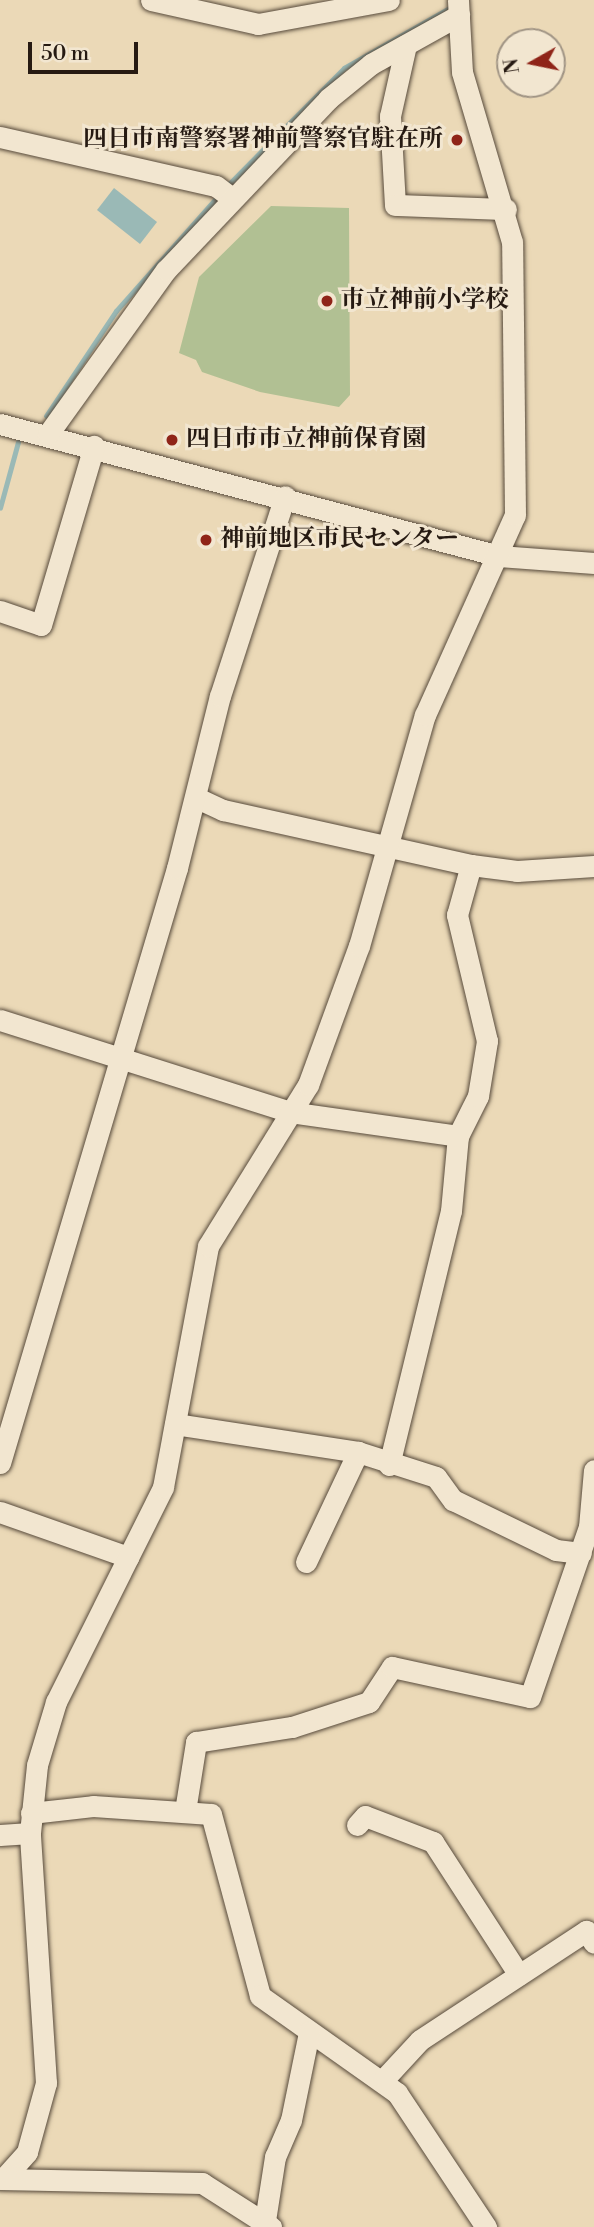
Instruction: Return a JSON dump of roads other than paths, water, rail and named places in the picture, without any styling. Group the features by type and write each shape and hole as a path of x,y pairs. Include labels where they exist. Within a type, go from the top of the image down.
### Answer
{"street":[{"path":"151,0 258,24 389,0"},
{"path":"48,434 133,311 226,193 351,78 406,45 459,8"},
{"path":"1,2179 27,2152 46,2083 30,1823 56,1702 163,1487 208,1246 308,1085 359,946 425,715 499,556 515,515 506,209 463,72 459,8"},
{"path":"406,45 390,116 395,205 506,209"},
{"path":"0,137 226,193"},
{"path":"0,424 285,496 499,556 594,563"},
{"path":"0,611 41,625 94,446"},
{"path":"0,1464 197,798 220,696 285,496"},
{"path":"197,798 223,810 471,864 517,871 594,866"},
{"path":"390,1465 451,1211 458,1136 478,1096 487,1041 457,915 471,864"},
{"path":"0,1020 290,1112 458,1136"},
{"path":"175,1424 358,1452 390,1465 436,1477 453,1500 556,1550 587,1547"},
{"path":"306,1562 358,1452"},
{"path":"185,1811 196,1742 292,1727 369,1702 391,1667 530,1697 587,1547 594,1470"},
{"path":"0,1512 128,1558"},
{"path":"0,1835 30,1823 93,1806 211,1814 260,1996 383,2080 486,2227"},
{"path":"356,1825 365,1816 433,1842 519,1975"},
{"path":"383,2080 420,2040 519,1975 591,1933"},
{"path":"1,2179 202,2183 267,2225 309,2032"}],"water":[{"path":"114,188 157,222 140,244 97,210"}],"waterway":[{"path":"227,186 344,68 453,6"},
{"path":"46,416 116,311 219,195"},
{"path":"0,508 18,442"}],"place":[{"name":"四日市南警察署神前警察官駐在所","path":"457,140"},
{"name":"市立神前小学校","path":"327,301"},
{"name":"四日市市立神前保育園","path":"172,440"},
{"name":"神前地区市民センター","path":"206,540"}]}
